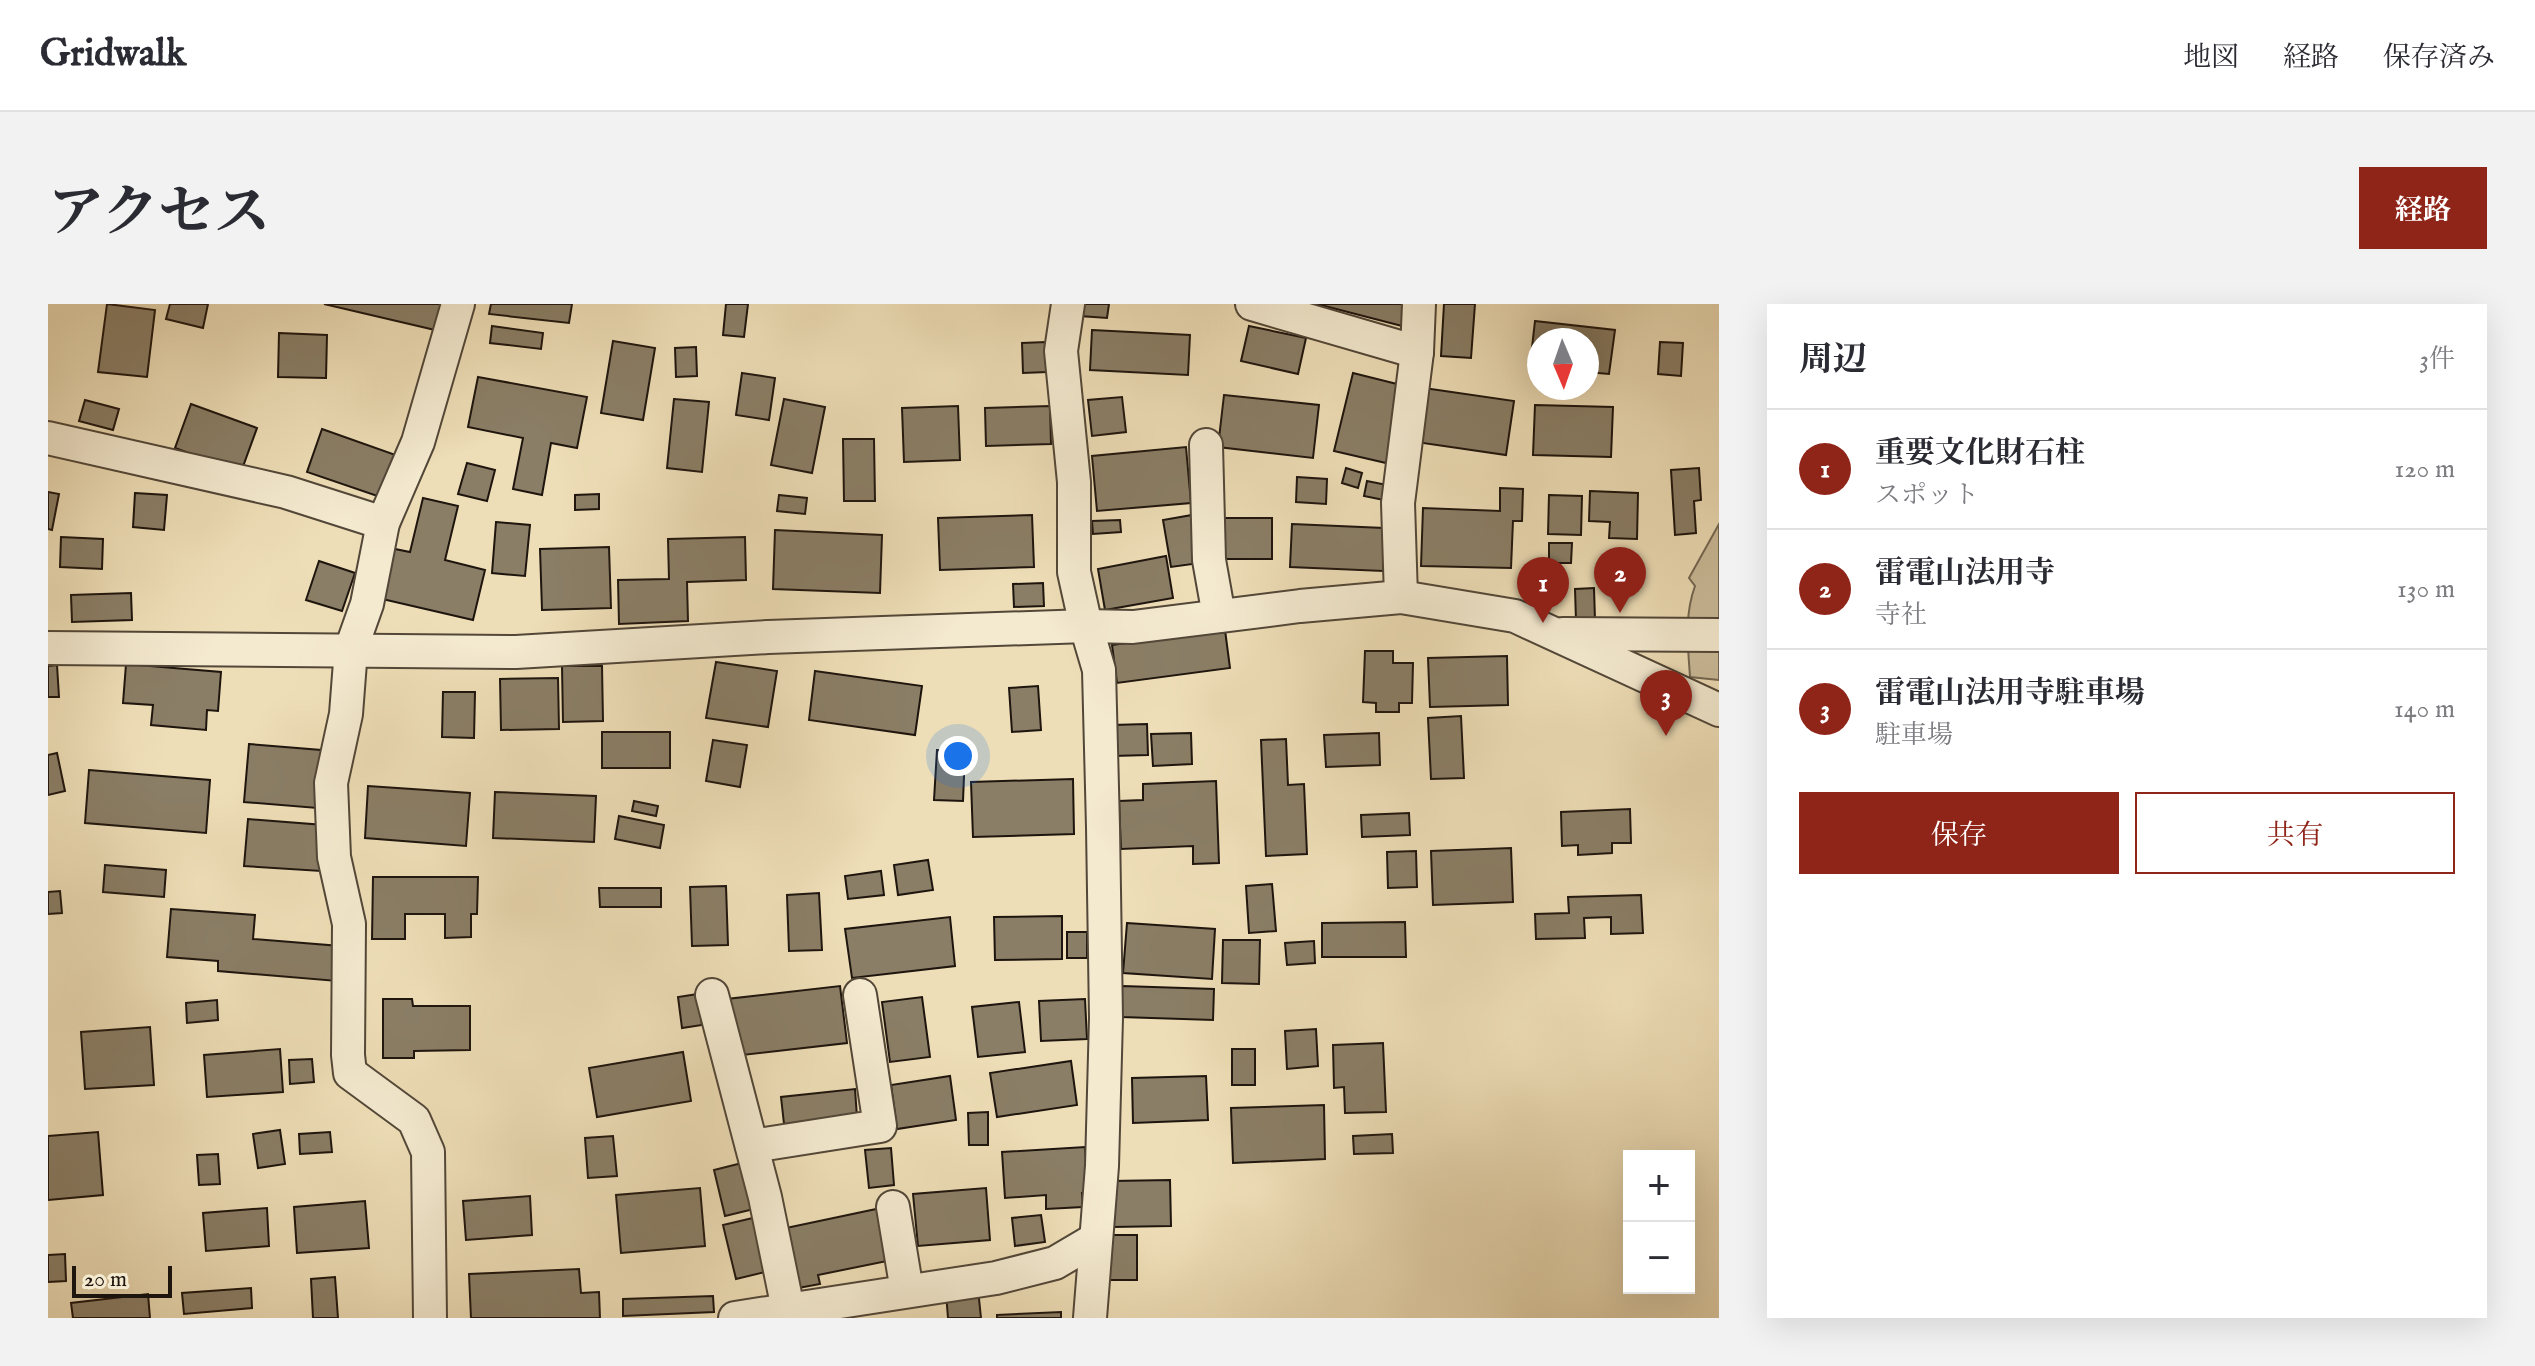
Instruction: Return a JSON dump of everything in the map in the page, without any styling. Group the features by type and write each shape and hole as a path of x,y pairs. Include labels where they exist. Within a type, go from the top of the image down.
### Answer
{"street":[{"path":"430,1318 428,1152 414,1120 350,1073 349,924 334,857 331,783 346,714 351,649 367,604 383,523 418,442 458,304"},
{"path":"1068,304 1061,351 1074,482 1074,572 1099,670 1106,1018 1102,1166 1090,1318"},
{"path":"1252,304 1417,352"},
{"path":"1401,597 1398,503 1417,352 1419,304"},
{"path":"48,438 286,492 383,523"},
{"path":"1206,445 1209,560 1219,616"},
{"path":"48,648 516,652 768,637 1133,627 1401,597 1515,616 1719,710"},
{"path":"1552,634 1719,635"},
{"path":"712,995 752,1146 788,1309"},
{"path":"752,1146 880,1126 860,995"},
{"path":"893,1207 907,1291"},
{"path":"735,1318 996,1278 1055,1263 1094,1240"}],"shaded area":[{"path":"1719,524 1719,680 1690,677 1688,631 1695,586 1689,578"}],"building":[{"path":"107,304 155,310 147,377 98,372"},
{"path":"170,304 208,304 203,328 166,319"},
{"path":"324,304 441,304 435,330"},
{"path":"491,304 572,304 569,323 489,314"},
{"path":"726,304 748,304 744,337 723,335"},
{"path":"1081,304 1109,304 1107,318 1080,316"},
{"path":"1317,304 1407,304 1402,326"},
{"path":"1444,304 1475,304 1471,358 1441,356"},
{"path":"1535,321 1597,328 1534,328"},
{"path":"492,326 543,333 541,349 490,343"},
{"path":"1249,326 1306,338 1298,374 1241,361"},
{"path":"1599,328 1615,330 1609,374 1599,373"},
{"path":"1092,330 1190,335 1188,375 1090,370"},
{"path":"279,333 327,335 326,378 278,377"},
{"path":"613,341 655,348 643,420 601,413"},
{"path":"1046,342 1047,372 1023,373 1022,343"},
{"path":"1660,342 1683,343 1681,376 1658,374"},
{"path":"696,347 697,376 676,377 675,348"},
{"path":"742,373 775,378 769,420 736,415"},
{"path":"1353,373 1405,386 1386,463 1334,451"},
{"path":"478,377 587,397 577,448 551,443 542,495 513,489 523,438 468,427"},
{"path":"1424,388 1514,401 1506,455 1416,442"},
{"path":"1224,395 1319,405 1313,458 1218,447"},
{"path":"1122,397 1126,432 1092,436 1088,400"},
{"path":"674,399 709,402 702,472 667,468"},
{"path":"784,399 825,407 812,473 771,465"},
{"path":"85,400 119,409 113,430 79,421"},
{"path":"191,404 257,428 241,472 175,448"},
{"path":"1535,405 1613,407 1611,457 1533,455"},
{"path":"958,406 960,460 904,462 902,408"},
{"path":"1050,406 1051,444 986,446 985,408"},
{"path":"322,429 407,459 392,501 307,472"},
{"path":"843,439 874,439 875,501 844,501"},
{"path":"1186,447 1191,503 1097,511 1092,456"},
{"path":"467,463 495,470 487,501 458,494"},
{"path":"1346,468 1362,473 1358,488 1342,483"},
{"path":"1699,468 1701,500 1694,501 1696,533 1675,535 1671,470"},
{"path":"1297,477 1327,479 1326,504 1296,502"},
{"path":"1367,481 1387,485 1384,500 1364,496"},
{"path":"1500,488 1523,489 1522,521 1513,521 1511,568 1421,566 1423,508 1500,511"},
{"path":"1590,491 1638,493 1637,539 1609,538 1610,522 1589,521"},
{"path":"48,492 59,494 52,530 48,529"},
{"path":"135,493 167,495 164,530 133,527"},
{"path":"599,494 599,509 575,510 575,495"},
{"path":"779,495 807,498 805,514 777,511"},
{"path":"1549,495 1582,496 1581,535 1548,534"},
{"path":"423,498 458,506 445,560 485,570 473,620 378,598 390,548 410,552"},
{"path":"1032,515 1034,567 940,570 938,518"},
{"path":"1192,515 1200,563 1171,567 1163,520"},
{"path":"1222,518 1272,518 1272,559 1222,559"},
{"path":"1120,520 1121,532 1093,534 1092,521"},
{"path":"496,522 530,525 525,576 492,573"},
{"path":"1292,524 1384,528 1383,571 1290,567"},
{"path":"775,530 882,535 880,593 773,589"},
{"path":"61,537 103,539 102,569 60,567"},
{"path":"745,537 746,580 687,582 688,621 619,624 618,580 669,579 668,539"},
{"path":"1549,543 1572,543 1571,563 1549,563"},
{"path":"609,547 611,608 542,610 540,549"},
{"path":"1166,556 1173,598 1105,610 1098,569"},
{"path":"319,561 355,573 342,611 306,600"},
{"path":"1043,583 1044,606 1014,607 1013,584"},
{"path":"1594,588 1595,620 1576,621 1575,589"},
{"path":"131,593 132,620 72,622 71,595"},
{"path":"1225,630 1230,668 1117,683 1112,645"},
{"path":"1365,651 1393,651 1393,663 1413,663 1412,703 1399,703 1399,712 1376,712 1376,703 1363,702"},
{"path":"1507,656 1508,705 1430,707 1428,658"},
{"path":"716,662 777,671 768,727 706,718"},
{"path":"126,664 221,672 218,711 207,710 206,730 151,725 153,705 123,703"},
{"path":"57,665 59,697 48,697 48,666"},
{"path":"562,666 602,666 603,721 563,722"},
{"path":"815,671 922,686 915,735 809,720"},
{"path":"558,678 559,729 501,730 500,679"},
{"path":"1038,686 1041,730 1012,732 1009,688"},
{"path":"443,692 475,692 474,738 442,737"},
{"path":"1461,716 1464,778 1431,779 1428,718"},
{"path":"1147,724 1148,755 1113,756 1112,725"},
{"path":"602,732 670,732 670,768 602,768"},
{"path":"1191,733 1192,764 1153,766 1151,734"},
{"path":"1379,733 1380,765 1326,767 1324,735"},
{"path":"1286,739 1288,785 1304,784 1307,854 1266,856 1261,740"},
{"path":"713,740 747,745 740,787 706,781"},
{"path":"249,744 321,750 317,808 244,802"},
{"path":"937,750 965,752 963,801 934,800"},
{"path":"57,753 65,791 48,795 48,755"},
{"path":"89,770 210,780 206,833 85,823"},
{"path":"1073,779 1074,834 973,837 971,782"},
{"path":"1216,781 1219,863 1193,864 1193,846 1121,849 1119,801 1143,800 1143,784"},
{"path":"368,786 470,793 466,846 365,838"},
{"path":"495,792 596,796 594,842 493,838"},
{"path":"634,801 658,806 656,816 632,811"},
{"path":"1630,809 1631,843 1612,843 1612,853 1578,855 1578,845 1562,846 1561,812"},
{"path":"1409,813 1410,835 1362,837 1361,815"},
{"path":"619,816 664,825 660,848 615,839"},
{"path":"248,819 324,825 321,871 244,866"},
{"path":"1511,848 1513,902 1433,905 1431,851"},
{"path":"1416,851 1417,887 1388,888 1387,852"},
{"path":"928,860 933,890 898,895 894,865"},
{"path":"105,865 166,870 164,897 103,892"},
{"path":"881,871 884,895 848,899 845,876"},
{"path":"373,877 478,877 477,914 471,914 471,937 445,938 445,914 405,914 405,939 372,939"},
{"path":"1272,884 1276,931 1249,933 1246,886"},
{"path":"726,886 728,945 692,946 690,887"},
{"path":"599,888 661,888 661,907 600,907"},
{"path":"60,891 62,913 48,914 48,892"},
{"path":"819,893 822,950 789,951 787,895"},
{"path":"1641,895 1643,933 1611,934 1611,917 1584,918 1585,938 1536,939 1535,914 1569,913 1568,897"},
{"path":"171,909 255,915 253,939 340,946 337,981 218,971 218,961 167,957"},
{"path":"1062,916 1062,959 995,960 994,917"},
{"path":"950,917 955,966 852,978 845,929"},
{"path":"1405,922 1406,957 1322,957 1322,923"},
{"path":"1127,923 1215,929 1212,979 1123,973"},
{"path":"1067,932 1087,932 1087,958 1067,958"},
{"path":"1223,940 1260,940 1259,984 1222,983"},
{"path":"1314,941 1315,963 1287,965 1285,943"},
{"path":"840,986 847,1043 734,1056 727,999"},
{"path":"1122,986 1214,989 1213,1020 1121,1017"},
{"path":"698,994 702,1025 682,1028 678,997"},
{"path":"922,997 930,1057 890,1062 882,1002"},
{"path":"383,999 412,999 413,1006 470,1006 470,1050 414,1051 414,1058 383,1058"},
{"path":"1085,999 1087,1039 1041,1041 1039,1001"},
{"path":"217,1000 218,1020 187,1023 186,1003"},
{"path":"1019,1002 1025,1052 978,1057 972,1007"},
{"path":"150,1027 154,1085 85,1089 81,1032"},
{"path":"1316,1029 1318,1066 1287,1069 1285,1031"},
{"path":"1383,1043 1386,1112 1345,1113 1344,1087 1334,1088 1333,1045"},
{"path":"280,1049 283,1092 207,1097 204,1055"},
{"path":"1232,1049 1255,1049 1255,1085 1232,1085"},
{"path":"683,1052 691,1101 597,1117 589,1068"},
{"path":"312,1059 314,1082 290,1084 289,1060"},
{"path":"1071,1061 1077,1105 997,1117 990,1073"},
{"path":"950,1076 956,1120 897,1129 891,1085"},
{"path":"1206,1076 1208,1120 1133,1123 1132,1078"},
{"path":"855,1089 857,1117 784,1124 781,1097"},
{"path":"1324,1105 1325,1159 1233,1163 1231,1108"},
{"path":"988,1112 988,1145 969,1145 968,1113"},
{"path":"280,1130 285,1164 258,1168 253,1134"},
{"path":"98,1132 103,1195 48,1200 48,1136"},
{"path":"330,1132 332,1152 300,1154 299,1134"},
{"path":"1392,1134 1393,1153 1354,1154 1353,1136"},
{"path":"613,1136 617,1176 588,1178 585,1138"},
{"path":"1085,1147 1088,1193 1082,1193 1083,1207 1046,1209 1046,1195 1005,1198 1002,1152"},
{"path":"891,1148 894,1185 869,1188 865,1150"},
{"path":"218,1154 220,1184 199,1185 197,1155"},
{"path":"746,1162 758,1208 725,1216 714,1170"},
{"path":"1170,1180 1171,1226 1112,1227 1111,1181"},
{"path":"700,1188 705,1246 621,1253 616,1195"},
{"path":"986,1188 990,1240 918,1246 913,1194"},
{"path":"530,1196 532,1235 466,1240 463,1201"},
{"path":"365,1201 369,1248 297,1253 294,1207"},
{"path":"267,1208 269,1246 206,1251 203,1213"},
{"path":"881,1208 892,1260 818,1275 820,1284 798,1288 786,1228"},
{"path":"1041,1215 1045,1242 1015,1246 1012,1218"},
{"path":"757,1217 769,1271 736,1279 723,1225"},
{"path":"1105,1235 1137,1235 1137,1280 1105,1280"},
{"path":"65,1254 66,1281 48,1282 48,1255"},
{"path":"579,1269 581,1293 599,1292 600,1318 471,1318 469,1274"},
{"path":"335,1277 338,1318 313,1318 311,1279"},
{"path":"251,1288 252,1308 184,1314 182,1293"},
{"path":"978,1289 981,1318 948,1318 946,1293"},
{"path":"148,1294 150,1318 73,1318 71,1303"},
{"path":"713,1296 714,1312 623,1316 623,1299"},
{"path":"1061,1312 1061,1318 997,1318 997,1315"}],"place":[{"name":"雷電山法用寺","path":"1620,613"},
{"name":"重要文化財石柱","path":"1543,623"},
{"name":"雷電山法用寺駐車場","path":"1666,736"}]}
